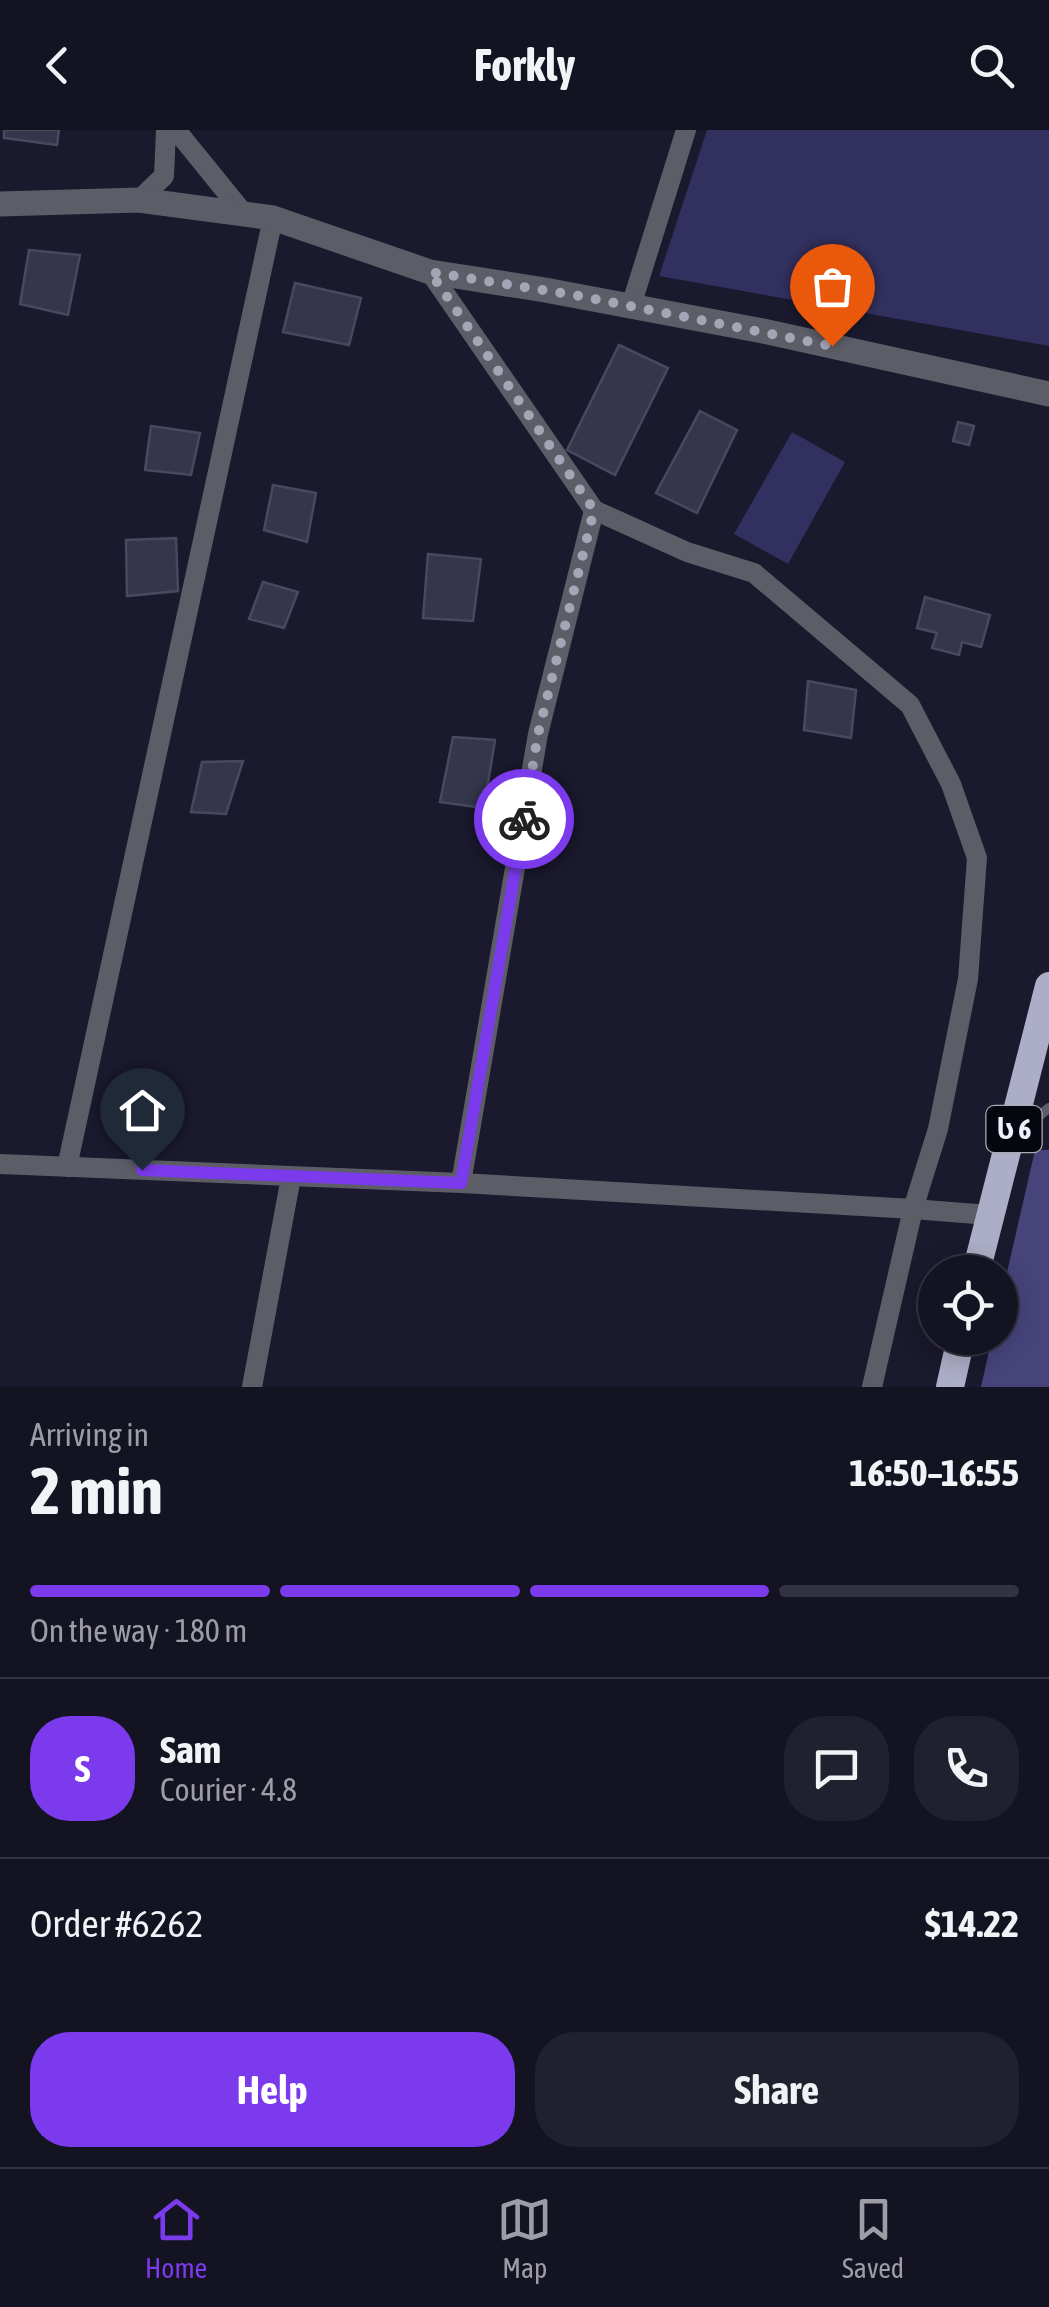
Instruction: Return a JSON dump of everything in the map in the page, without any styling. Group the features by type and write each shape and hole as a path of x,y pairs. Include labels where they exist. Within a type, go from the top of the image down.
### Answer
{"highway":[{"name":"ს 6","path":"980,1255 1049,986"},
{"path":"950,1387 957,1355"}],"street":[{"path":"139,200 164,176 166,130"},
{"path":"176,130 245,215"},
{"path":"631,306 686,130"},
{"path":"0,204 139,200 273,218 430,272 762,331 1049,394"},
{"path":"67,1166 273,218"},
{"path":"430,272 594,510 687,552 754,574 910,705 951,784 977,858 968,980 938,1129 913,1209 872,1387"},
{"path":"461,1183 538,734 594,510"},
{"path":"0,1164 461,1183 990,1216"},
{"path":"252,1387 291,1176"}],"lane":[{"path":"1012,1137 1049,1108"}],"shaded area":[{"path":"707,130 1049,130 1049,346 659,276"},
{"path":"792,432 845,462 788,564 734,534"},
{"path":"1035,1150 1049,1150 1049,1387 981,1387 988,1355 1018,1355 1018,1255 1011,1255"}],"building":[{"path":"4,130 59,130 57,145 4,138"},
{"path":"29,250 80,255 68,315 20,304"},
{"path":"295,283 361,298 349,345 283,332"},
{"path":"619,345 668,368 615,475 567,450"},
{"path":"700,411 737,430 697,513 656,493"},
{"path":"958,422 974,426 969,445 953,441"},
{"path":"151,426 200,433 191,475 145,470"},
{"path":"273,485 316,493 307,542 264,530"},
{"path":"176,538 178,591 127,596 126,540"},
{"path":"428,554 481,559 473,621 423,618"},
{"path":"263,582 298,592 284,628 249,619"},
{"path":"925,597 990,615 981,647 962,642 959,655 932,648 937,633 917,628"},
{"path":"808,681 856,690 851,738 804,730"},
{"path":"453,737 495,740 484,808 440,802"},
{"path":"243,761 226,814 191,812 202,762"}],"way so far":[{"path":"524,819 538,734 594,510 430,272 574,295 832,346"}],"route":[{"path":"142,1170 461,1183 524,819"}]}
